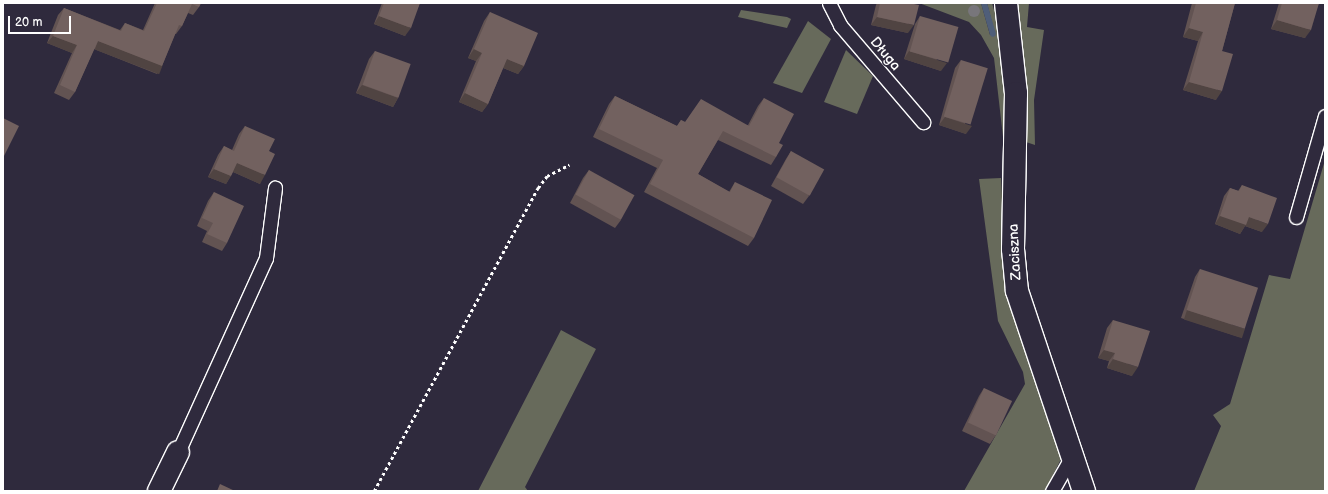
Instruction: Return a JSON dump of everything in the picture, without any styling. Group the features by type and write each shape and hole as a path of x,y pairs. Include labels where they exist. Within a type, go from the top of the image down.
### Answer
{"street":[{"name":"Zaciszna","path":"1006,3 1016,93 1013,249 1017,291 1084,491"},
{"path":"159,491 178,452"}],"lane":[{"name":"Długa","path":"829,3 840,25 923,122"},
{"path":"1296,217 1325,116"},
{"path":"178,452 266,258 275,188"},
{"path":"1052,491 1072,456"}],"path":[{"path":"374,491 538,188 547,176 569,165"}],"green space":[{"path":"919,3 981,3 990,35 995,34 987,3 992,3 994,10 999,9 1009,137 1003,137 994,58 981,35 969,22"},
{"path":"1021,3 1029,3 1027,27 1044,30 1034,100 1035,145 1023,141 1015,7"},
{"path":"741,10 787,17 791,19 787,28 738,17"},
{"path":"808,21 831,39 802,93 773,83"},
{"path":"846,50 873,76 857,114 824,102"},
{"path":"1325,160 1325,491 1194,491 1221,426 1213,415 1230,404 1269,275 1290,279"},
{"path":"1001,178 1007,280 1062,457 1045,491 964,491 1025,384 1023,372 998,321 979,179"},
{"path":"561,330 596,349 525,487 528,491 478,491"}],"building":[{"path":"157,3 201,3 199,7 192,4 182,26 179,25 162,66 98,41 75,92 60,85 77,45 53,36 64,8 121,31 125,23 144,31"},
{"path":"384,3 420,3 411,28 379,16"},
{"path":"880,3 909,3 919,5 914,25 877,17"},
{"path":"1196,3 1235,3 1222,51 1233,54 1222,91 1189,82 1203,32 1189,28"},
{"path":"1282,3 1319,3 1311,30 1277,20"},
{"path":"490,12 538,33 524,66 507,59 488,104 465,93 482,53 474,49"},
{"path":"920,16 958,27 948,63 910,52"},
{"path":"375,51 411,64 398,98 363,85"},
{"path":"961,60 988,68 971,125 944,116"},
{"path":"615,96 677,126 681,120 685,122 701,99 749,126 764,98 794,114 779,143 783,145 776,157 723,131 698,174 730,192 735,182 772,200 754,238 650,184 663,160 599,129"},
{"path":"3,118 19,126 3,158"},
{"path":"245,126 275,139 269,151 275,154 265,175 237,163 231,176 214,169 224,146 234,151"},
{"path":"791,151 824,169 810,196 776,177"},
{"path":"589,170 634,195 621,220 575,194"},
{"path":"1242,185 1277,198 1268,224 1249,217 1246,225 1220,216 1230,188 1239,191"},
{"path":"214,192 244,206 227,243 207,234 213,223 202,218"},
{"path":"1200,269 1258,288 1245,329 1187,310"},
{"path":"1113,320 1150,331 1138,367 1113,359 1115,353 1104,350"},
{"path":"984,388 1012,401 996,436 968,422"},
{"path":"220,484 235,491 217,491"}],"waterway":[{"path":"984,3 993,34"}]}
